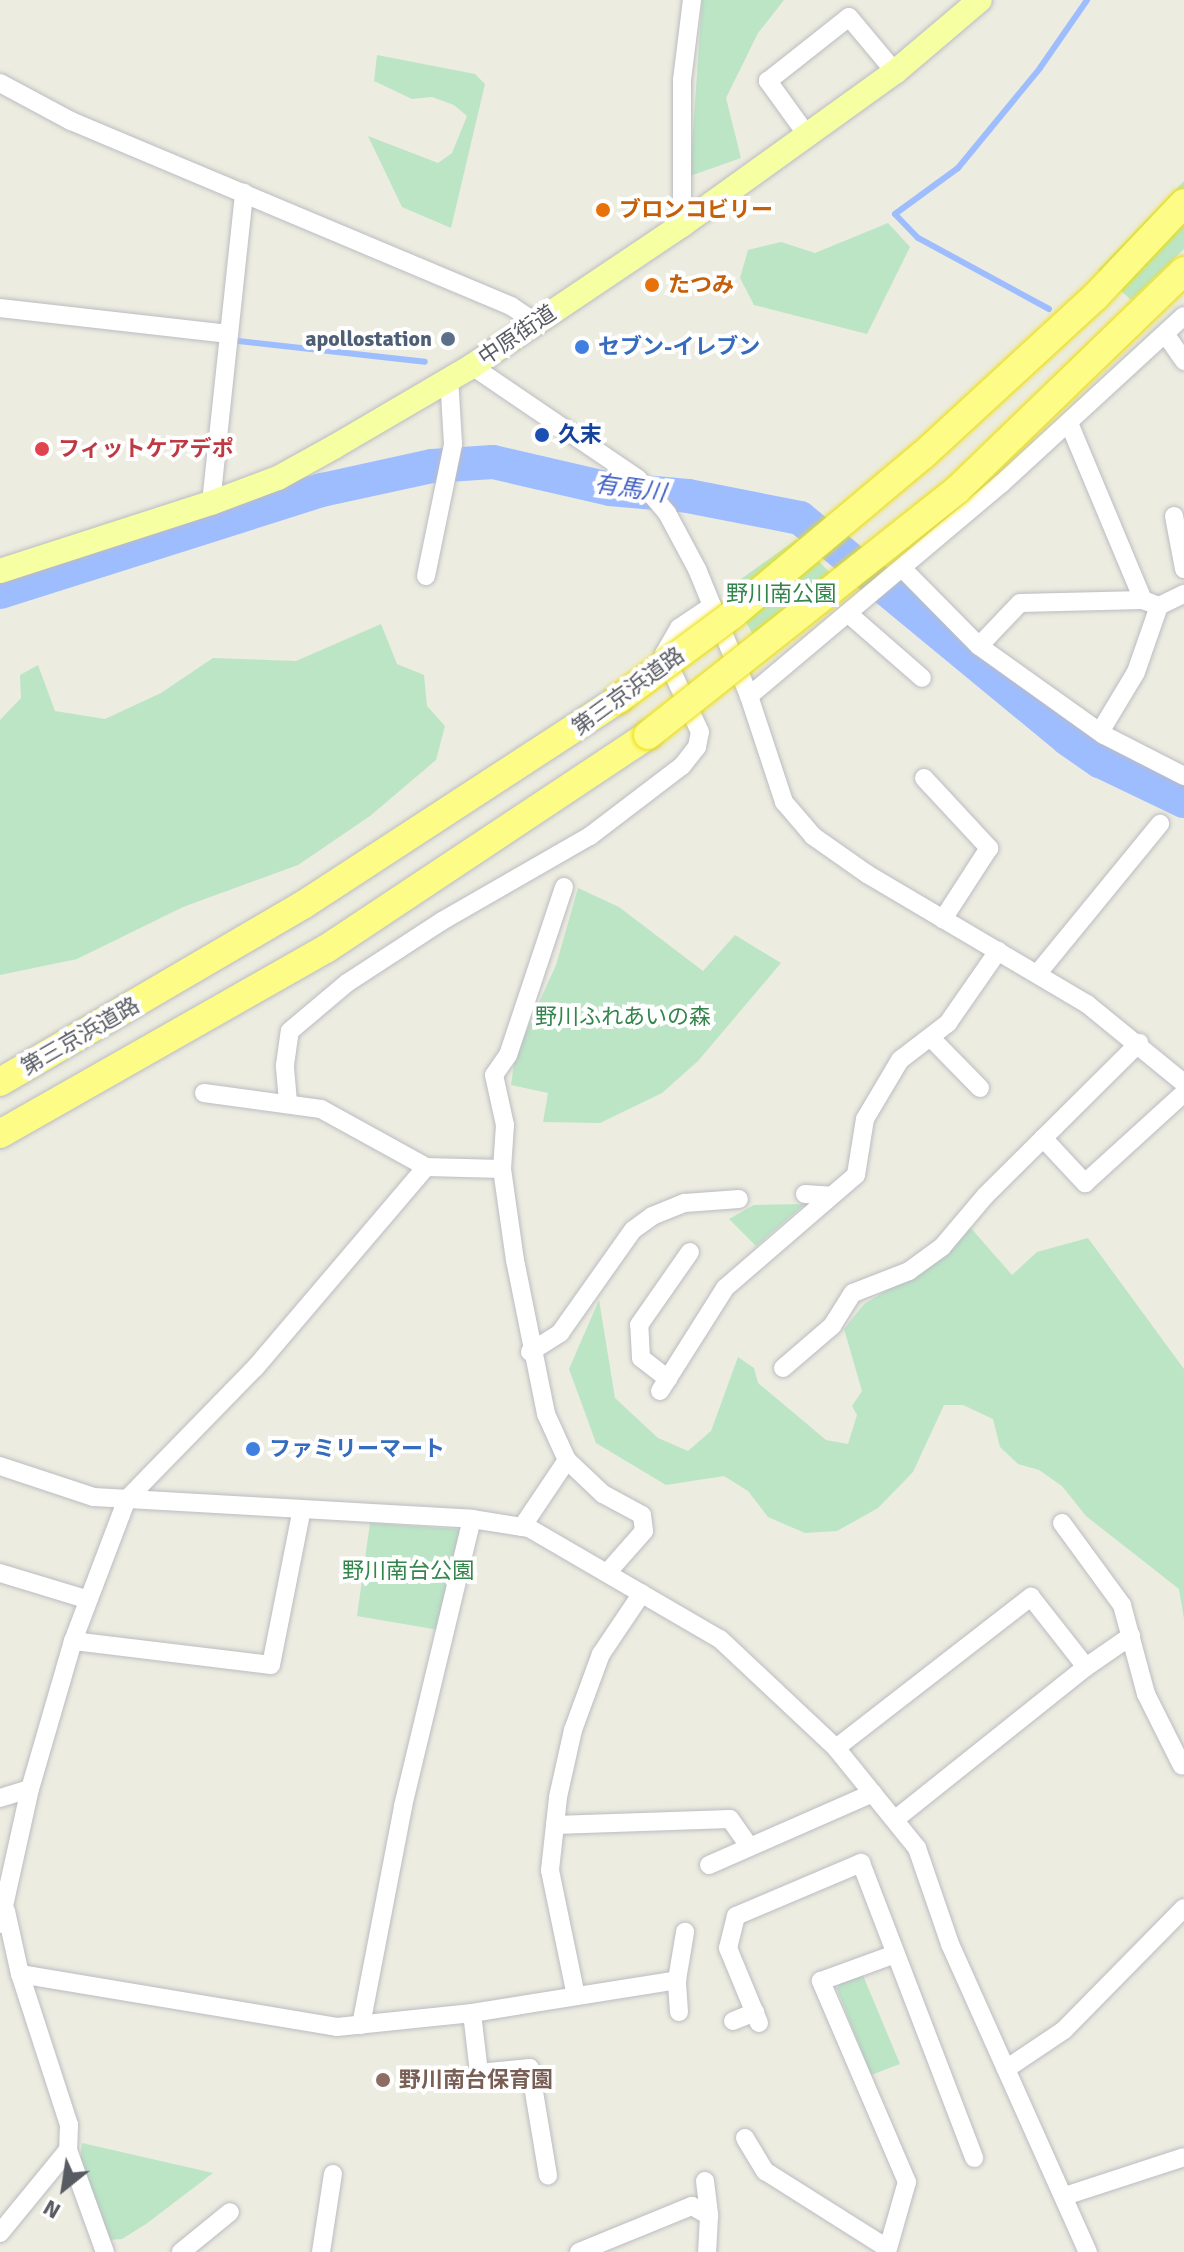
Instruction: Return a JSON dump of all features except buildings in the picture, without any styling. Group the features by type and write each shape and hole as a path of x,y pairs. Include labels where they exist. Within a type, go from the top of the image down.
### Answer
{"highway":[{"name":"第三京浜道路","path":"0,1082 303,905 619,699 732,615 923,455 1095,297 1184,203"},
{"name":"第三京浜道路","path":"0,1134 326,949 648,735 957,490 1184,271"}],"main road":[{"name":"中原街道","path":"0,571 211,503 278,478 472,366 682,225 895,72 980,0"}],"street":[{"path":"682,225 682,80 692,0"},
{"path":"807,135 768,81 849,17 895,72"},
{"path":"0,83 71,121 511,306 535,322"},
{"path":"211,503 244,193"},
{"path":"0,308 229,334"},
{"path":"749,696 851,616 1069,423 1184,316"},
{"path":"1166,335 1184,361"},
{"path":"472,366 638,479 667,513 712,606 749,696 784,802 796,819 836,855 1038,973 1139,1043 1184,1083"},
{"path":"426,576 452,456 449,377"},
{"path":"1069,423 1151,603 1136,672 1100,732"},
{"path":"1174,516 1184,569"},
{"path":"903,569 979,646 1100,732 1184,776"},
{"path":"979,646 1020,603 1151,603 1184,594"},
{"path":"288,1102 285,1065 290,1031 347,983 442,921 590,836 682,766 697,747 700,732 664,654 679,628 712,606"},
{"path":"851,616 922,678"},
{"path":"924,778 989,848 943,919"},
{"path":"1038,973 1160,824"},
{"path":"564,887 508,1055 494,1075 505,1125 502,1169 530,1352 546,1414 567,1460 603,1494 642,1515 644,1531 607,1573"},
{"path":"690,1252 639,1325 641,1358 664,1385 725,1288 856,1175 865,1119 900,1060 948,1023 998,951"},
{"path":"931,1038 980,1088"},
{"path":"783,1368 832,1326 853,1293 909,1271 942,1247 1043,1138 1139,1043"},
{"path":"204,1093 288,1102 321,1109 426,1167 502,1169"},
{"path":"1043,1138 1085,1183 1184,1093"},
{"path":"105,2252 68,2150 69,2125 3,1918 30,1789 73,1641 86,1599 127,1499 255,1368 426,1167"},
{"path":"805,1194 831,1196"},
{"path":"530,1352 560,1333 633,1230 652,1216 685,1203 739,1199"},
{"path":"522,1527 567,1460"},
{"path":"0,1466 94,1497 472,1519 522,1527 642,1593 736,1652 836,1748 897,1818 917,1848 950,1944 1088,2252"},
{"path":"73,1641 271,1665 302,1509"},
{"path":"361,2025 403,1806 472,1519"},
{"path":"1062,1523 1122,1605 1146,1694 1182,1766"},
{"path":"0,1573 86,1599"},
{"path":"576,1996 550,1870 555,1825 573,1730 601,1654 642,1593"},
{"path":"836,1748 1026,1596 1086,1667"},
{"path":"897,1818 1086,1667 1131,1636"},
{"path":"0,1798 30,1789"},
{"path":"709,1865 873,1793"},
{"path":"555,1825 730,1819 749,1846"},
{"path":"733,2021 757,2018 728,1948 736,1916 861,1863 974,2158"},
{"path":"1006,2069 1064,2030 1184,1908"},
{"path":"679,2012 677,1980 685,1932"},
{"path":"745,2138 765,2171 887,2250 907,2182 821,1981 895,1954"},
{"path":"20,1974 337,2027 472,2013 677,1980"},
{"path":"472,2013 479,2073 530,2068 548,2175"},
{"path":"0,2233 68,2150"},
{"path":"1065,2196 1184,2157"},
{"path":"321,2252 333,2174"},
{"path":"705,2181 709,2216 707,2252"},
{"path":"579,2252 692,2206 709,2216"},
{"path":"181,2252 230,2212"}],"green space":[{"path":"702,0 784,0 758,33 726,98 741,158 690,176"},
{"path":"377,55 475,74 485,84 451,228 402,207 368,136 438,163 452,153 467,116 454,105 432,97 412,99 374,81"},
{"path":"1184,181 1184,249 1131,300 1098,270"},
{"path":"888,223 910,247 867,334 754,305 740,278 748,250 781,242 815,253"},
{"name":"野川南公園","path":"797,539 845,588 764,654 727,589"},
{"path":"381,624 397,664 424,675 427,706 445,726 436,760 370,816 298,865 183,907 77,959 0,975 0,720 21,698 20,675 38,665 55,711 105,719 161,693 213,658 296,661"},
{"name":"野川ふれあいの森","path":"578,888 619,907 703,971 735,935 781,963 698,1061 662,1093 600,1123 543,1122 548,1093 511,1085 515,1056 556,965"},
{"path":"805,1204 756,1246 729,1219 754,1205"},
{"path":"970,1227 1012,1275 1037,1252 1088,1238 1184,1369 1184,1619 1179,1589 1086,1516 1062,1486 1039,1470 1018,1464 1000,1447 993,1419 963,1405 944,1405 913,1472 878,1508 837,1531 805,1533 768,1517 748,1491 724,1476 666,1485 596,1443 569,1369 599,1300 615,1398 658,1438 688,1451 711,1431 738,1357 754,1368 758,1383 826,1440 848,1444 857,1415 852,1406 862,1391 844,1329 864,1304 930,1265"},
{"name":"野川南台公園","path":"370,1523 457,1529 462,1534 439,1630 357,1616"},
{"path":"862,1973 900,2064 871,2075 837,1989 841,1980"},
{"path":"82,2143 213,2173 146,2224 122,2239 109,2240 80,2160"}],"waterway":[{"path":"1049,309 918,238 895,214 958,168 1040,68 1087,0"},
{"path":"230,340 425,362"},
{"name":"有馬川","path":"0,592 322,490 432,466 493,462 610,489 688,496 800,518 1068,739 1100,761 1184,801"}],"place":[{"name":"ブロンコビリー","path":"603,210"},
{"name":"たつみ","path":"652,285"},
{"name":"apollostation","path":"448,339"},
{"name":"セブン-イレブン","path":"582,347"},
{"name":"久末","path":"542,435"},
{"name":"フィットケアデポ","path":"42,449"},
{"name":"ファミリーマート","path":"253,1449"},
{"name":"野川南台保育園","path":"383,2080"}]}
